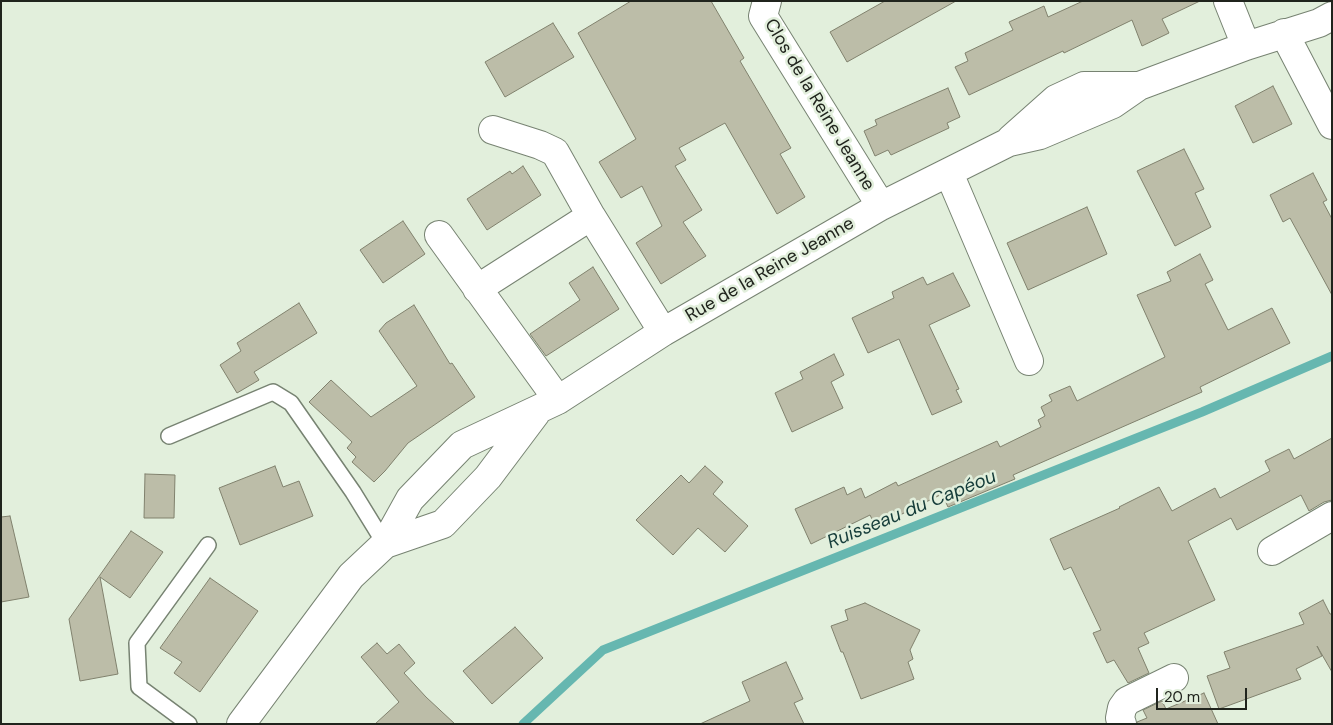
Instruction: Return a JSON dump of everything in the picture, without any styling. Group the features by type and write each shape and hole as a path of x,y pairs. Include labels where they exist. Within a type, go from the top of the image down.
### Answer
{"street":[{"name":"Clos de la Reine Jeanne","path":"767,1 763,16 881,206"},
{"path":"1228,1 1246,46"},
{"name":"Rue de la Reine Jeanne","path":"240,724 351,576 385,544 410,499 462,446 549,405 663,332 881,206 1008,142 1056,99 1084,86 1138,86 1246,46 1319,23 1332,16"},
{"path":"1284,33 1332,125"},
{"path":"493,130 540,145 555,152 591,216 663,332"},
{"path":"949,173 1029,361"},
{"path":"477,289 591,216"},
{"path":"439,235 477,289 549,405"},
{"name":"Rue de la Reine Jeanne","path":"385,544 443,524 488,477 549,405"},
{"path":"462,446 488,477"},
{"path":"1272,551 1332,516"},
{"path":"1122,724 1120,718 1122,708 1127,701 1174,678"}],"lane":[{"path":"169,436 273,392 291,403 353,492 385,544"},
{"path":"189,724 139,687 138,643 208,545"}],"building":[{"path":"631,1 711,1 744,58 740,61 791,148 780,154 805,197 777,214 725,123 679,148 686,160 675,166 702,210 683,222 706,256 661,284 636,243 662,226 642,186 621,198 599,162 636,139 578,33"},
{"path":"885,1 956,1 847,62 830,32"},
{"path":"1083,1 1200,1 1162,19 1169,33 1142,46 1132,20 1064,53 1063,51 969,95 955,67 968,61 965,53 1013,30 1009,22 1044,6 1048,17"},
{"path":"553,23 574,57 505,97 485,62"},
{"path":"1273,86 1292,124 1253,143 1235,106"},
{"path":"948,88 960,117 947,123 949,128 891,155 888,150 875,156 864,131 877,125 875,120"},
{"path":"1184,149 1204,189 1195,193 1211,227 1175,246 1137,171"},
{"path":"523,166 541,195 487,230 467,199 510,171 512,174"},
{"path":"1313,173 1327,200 1323,202 1332,219 1332,295 1290,218 1283,222 1270,195"},
{"path":"1087,207 1107,254 1028,290 1007,243"},
{"path":"403,221 425,254 383,283 360,250"},
{"path":"1200,254 1213,280 1205,284 1228,330 1272,308 1290,343 1200,387 1202,392 1013,475 1015,479 948,507 942,494 876,527 870,515 811,544 795,509 844,487 847,495 861,488 865,498 896,482 898,486 997,441 1000,447 1041,427 1038,420 1045,416 1041,407 1052,401 1049,395 1070,386 1077,401 1165,357 1137,295 1171,281 1167,272"},
{"path":"593,267 619,309 546,356 530,334 580,300 569,283"},
{"path":"953,273 970,306 929,325 959,389 956,390 962,402 932,415 899,339 868,353 852,318 894,298 892,292 923,277 927,285"},
{"path":"299,303 317,333 254,372 259,380 237,393 220,365 241,351 237,343"},
{"path":"414,305 450,364 452,363 475,397 408,443 374,482 352,462 356,457 347,448 352,442 309,402 331,380 371,417 417,386 379,331 386,323"},
{"path":"834,354 844,375 831,382 843,408 792,432 775,393 803,379 800,372"},
{"path":"1332,438 1332,500 1324,502 1309,511 1301,495 1237,530 1231,518 1188,541 1215,600 1144,633 1149,643 1138,648 1149,673 1128,683 1114,660 1107,663 1093,633 1101,630 1071,567 1064,570 1050,539 1120,508 1159,487 1172,511 1215,488 1220,498 1270,471 1265,461 1289,449 1294,459"},
{"path":"275,466 283,487 299,481 313,516 240,545 219,488"},
{"path":"705,466 723,482 713,494 748,526 725,552 698,528 673,555 636,520 681,475 689,483"},
{"path":"145,474 175,475 174,518 144,518"},
{"path":"10,516 29,597 1,602 1,517"},
{"path":"131,531 163,552 130,598 100,577 118,674 80,681 69,619"},
{"path":"210,578 258,611 200,692 174,673 182,662 160,648"},
{"path":"1323,600 1330,614 1332,614 1332,672 1317,646 1322,656 1296,669 1301,679 1219,709 1207,676 1230,668 1224,652 1304,624 1299,613"},
{"path":"865,603 920,630 910,650 913,659 908,662 914,679 861,699 831,626 848,620 845,610"},
{"path":"515,627 543,658 492,704 463,671"},
{"path":"377,643 387,654 399,644 415,663 404,673 455,724 375,724 399,702 361,657"},
{"path":"786,662 803,699 794,703 804,724 700,724 750,701 742,682"},
{"path":"1204,693 1218,724 1137,724 1137,722 1147,718 1143,710 1162,701 1166,709"}],"waterway":[{"name":"Ruisseau du Capéou","path":"523,724 603,650 1202,412 1332,356"}]}
